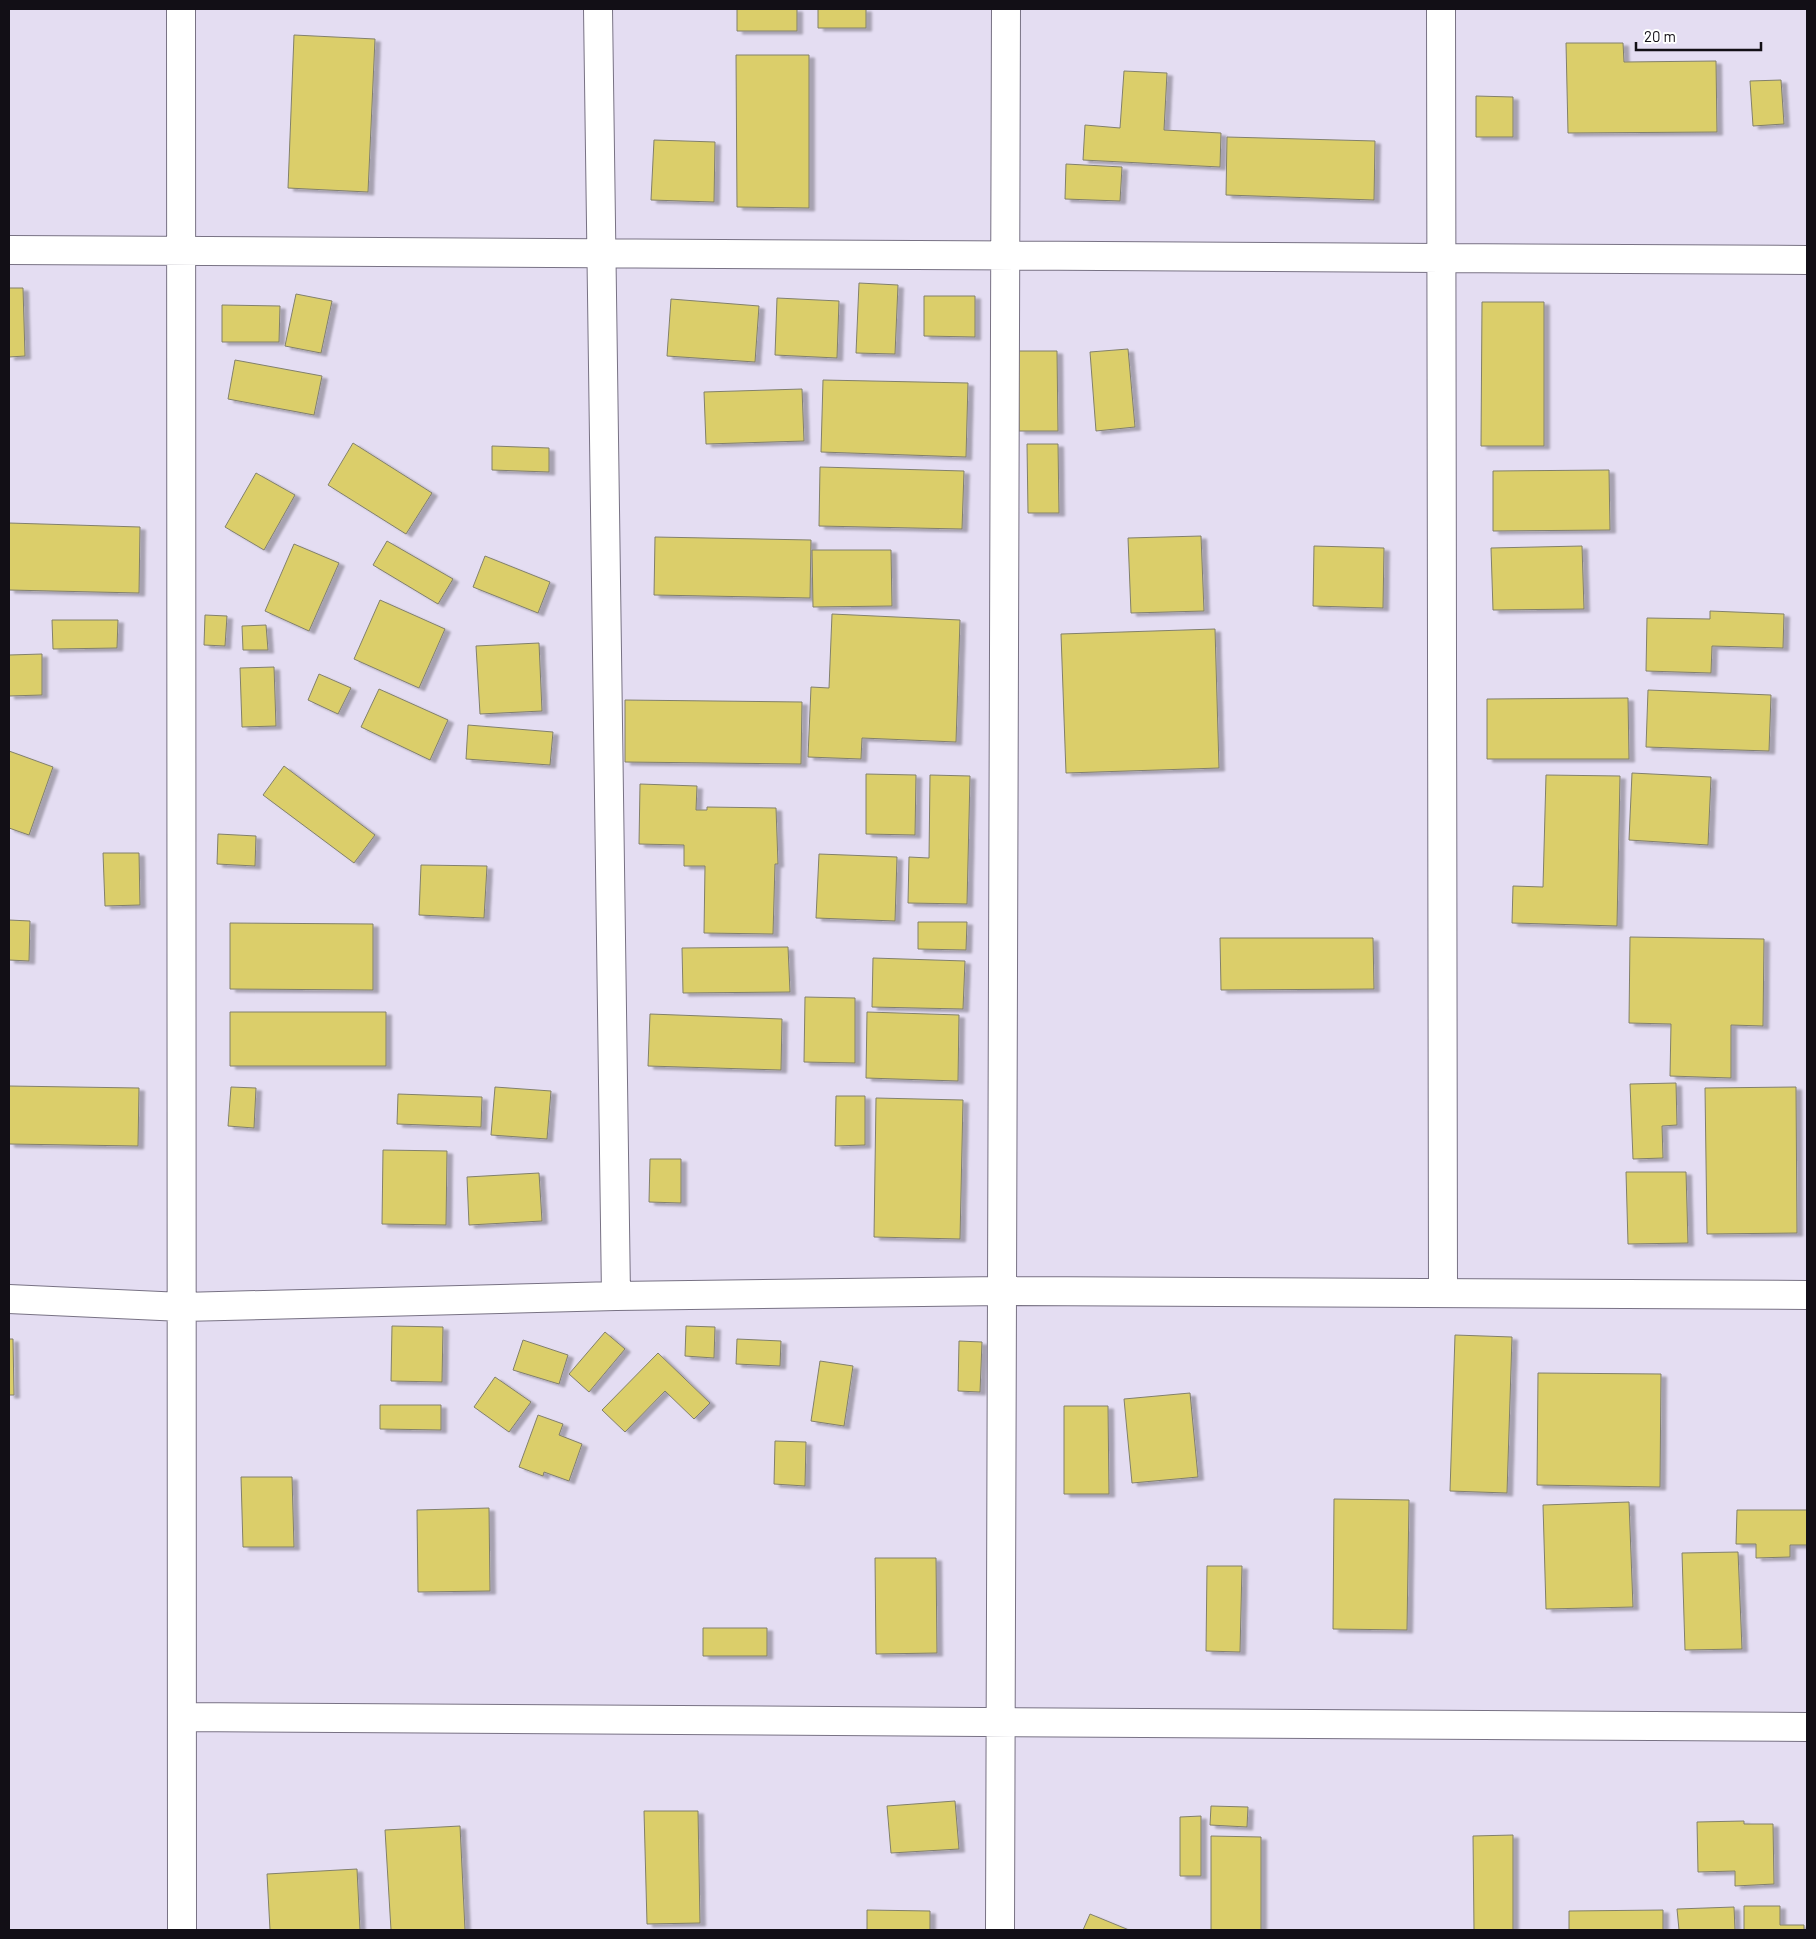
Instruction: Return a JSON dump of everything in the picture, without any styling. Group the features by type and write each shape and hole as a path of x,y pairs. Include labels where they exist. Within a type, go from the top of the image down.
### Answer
{"street":[{"path":"181,9 182,1930"},
{"path":"598,9 616,1296"},
{"path":"1000,1930 1006,9"},
{"path":"1442,9 1443,1293"},
{"path":"9,250 1807,260"},
{"path":"9,1299 182,1307 616,1296 1002,1291 1807,1294"},
{"path":"182,1717 1807,1727"}],"building":[{"path":"737,9 797,9 797,31 737,31"},
{"path":"818,9 866,9 866,28 818,28"},
{"path":"294,35 375,39 368,192 288,188"},
{"path":"1566,43 1623,43 1624,62 1716,61 1717,132 1568,133"},
{"path":"736,55 809,55 809,208 737,207"},
{"path":"1124,71 1167,73 1164,130 1221,133 1220,167 1083,160 1085,125 1120,128"},
{"path":"1781,80 1784,124 1753,126 1750,81"},
{"path":"1476,96 1513,97 1513,137 1476,137"},
{"path":"1227,137 1375,141 1374,200 1226,195"},
{"path":"654,140 715,142 714,202 651,200"},
{"path":"1066,164 1122,167 1120,201 1065,199"},
{"path":"859,283 898,285 895,354 856,353"},
{"path":"9,288 23,288 25,356 9,357"},
{"path":"296,294 332,301 321,353 285,346"},
{"path":"924,296 975,296 975,337 924,336"},
{"path":"777,298 839,301 837,358 775,355"},
{"path":"671,299 759,306 755,362 667,356"},
{"path":"1482,302 1544,302 1544,446 1481,446"},
{"path":"222,305 280,306 279,342 222,342"},
{"path":"1128,349 1135,427 1096,431 1090,352"},
{"path":"1018,351 1057,351 1058,431 1019,431"},
{"path":"235,360 322,376 314,415 228,399"},
{"path":"823,380 968,383 966,457 821,452"},
{"path":"802,389 804,441 706,444 704,392"},
{"path":"353,443 432,493 406,534 328,485"},
{"path":"1027,444 1058,444 1059,513 1028,513"},
{"path":"492,446 549,448 549,472 492,470"},
{"path":"820,467 964,471 962,529 819,526"},
{"path":"1609,470 1610,530 1493,531 1493,471"},
{"path":"256,473 295,495 264,550 225,527"},
{"path":"9,523 140,527 139,593 9,590"},
{"path":"1201,536 1204,611 1131,613 1128,538"},
{"path":"655,537 811,540 810,598 654,595"},
{"path":"387,541 453,579 438,604 373,565"},
{"path":"294,544 339,563 309,631 265,611"},
{"path":"1314,546 1384,548 1383,608 1313,606"},
{"path":"1582,546 1584,609 1493,610 1491,548"},
{"path":"812,550 891,550 892,606 813,607"},
{"path":"485,556 550,582 538,613 473,587"},
{"path":"380,600 445,629 419,688 354,659"},
{"path":"1710,611 1784,614 1783,648 1712,646 1711,673 1646,671 1647,618 1710,619"},
{"path":"832,614 960,620 956,742 862,738 861,759 808,757 811,687 829,688"},
{"path":"205,615 227,616 225,646 204,645"},
{"path":"52,620 118,620 117,648 53,649"},
{"path":"266,625 268,650 243,650 242,626"},
{"path":"1215,629 1219,768 1066,773 1061,634"},
{"path":"539,643 542,711 480,714 476,646"},
{"path":"42,654 42,695 9,696 9,655"},
{"path":"274,667 276,726 242,727 240,668"},
{"path":"319,674 351,688 338,714 308,700"},
{"path":"379,689 448,720 430,760 361,727"},
{"path":"1648,690 1771,695 1769,751 1646,747"},
{"path":"1628,698 1629,759 1487,759 1487,699"},
{"path":"625,700 802,702 801,764 625,762"},
{"path":"468,725 553,732 550,765 466,759"},
{"path":"9,751 53,767 29,835 9,828"},
{"path":"284,766 375,835 354,863 263,795"},
{"path":"1632,773 1711,777 1708,845 1629,840"},
{"path":"866,774 916,775 915,835 866,834"},
{"path":"930,775 970,776 967,904 908,903 909,857 929,858"},
{"path":"1546,775 1620,776 1617,926 1512,923 1513,886 1543,887"},
{"path":"640,784 697,786 696,810 707,810 707,807 776,808 778,864 775,864 773,934 704,933 705,866 684,866 684,845 639,844"},
{"path":"218,834 256,836 255,866 217,864"},
{"path":"103,853 139,853 140,905 105,906"},
{"path":"819,854 897,857 895,921 816,918"},
{"path":"421,865 487,866 484,918 419,915"},
{"path":"9,920 30,921 29,961 9,960"},
{"path":"918,922 967,922 966,950 918,949"},
{"path":"230,923 373,924 373,990 230,989"},
{"path":"1630,937 1764,939 1763,1026 1731,1025 1731,1078 1670,1076 1671,1024 1629,1023"},
{"path":"1220,938 1373,938 1374,989 1221,990"},
{"path":"788,947 790,992 683,993 682,948"},
{"path":"873,958 965,961 963,1009 872,1007"},
{"path":"805,997 855,998 855,1063 804,1062"},
{"path":"230,1012 386,1012 386,1066 230,1066"},
{"path":"867,1012 959,1015 958,1081 866,1078"},
{"path":"650,1014 782,1019 781,1070 648,1066"},
{"path":"1676,1083 1677,1125 1662,1126 1663,1158 1633,1159 1630,1084"},
{"path":"9,1086 139,1088 138,1146 9,1144"},
{"path":"231,1087 256,1088 254,1128 228,1126"},
{"path":"495,1087 551,1091 547,1139 491,1135"},
{"path":"1796,1087 1797,1233 1707,1234 1705,1088"},
{"path":"398,1094 482,1097 481,1127 397,1124"},
{"path":"836,1096 865,1096 865,1145 835,1146"},
{"path":"876,1098 963,1100 960,1239 874,1237"},
{"path":"383,1150 447,1151 446,1225 382,1224"},
{"path":"650,1159 681,1159 681,1203 649,1202"},
{"path":"1626,1172 1686,1172 1688,1243 1628,1244"},
{"path":"539,1173 542,1221 469,1225 467,1177"},
{"path":"392,1326 443,1327 442,1382 391,1381"},
{"path":"686,1326 715,1327 714,1358 685,1356"},
{"path":"605,1332 625,1349 589,1392 569,1374"},
{"path":"1455,1335 1512,1337 1507,1493 1450,1491"},
{"path":"9,1339 13,1339 14,1395 9,1395"},
{"path":"737,1339 781,1341 780,1366 736,1364"},
{"path":"523,1340 568,1355 559,1384 513,1370"},
{"path":"959,1341 982,1342 980,1392 958,1391"},
{"path":"658,1353 710,1403 694,1419 665,1391 625,1432 602,1410"},
{"path":"820,1361 853,1366 844,1426 811,1421"},
{"path":"1538,1373 1661,1374 1660,1487 1537,1485"},
{"path":"495,1377 531,1402 509,1432 474,1407"},
{"path":"1190,1393 1198,1477 1132,1483 1124,1399"},
{"path":"380,1405 441,1405 441,1430 380,1429"},
{"path":"1064,1406 1108,1406 1109,1494 1064,1494"},
{"path":"538,1415 563,1424 559,1435 582,1444 569,1481 544,1472 543,1476 519,1467"},
{"path":"775,1441 806,1442 805,1486 774,1484"},
{"path":"241,1477 292,1477 294,1547 243,1547"},
{"path":"1334,1499 1409,1500 1407,1630 1333,1629"},
{"path":"1629,1502 1633,1607 1546,1609 1543,1505"},
{"path":"489,1508 490,1591 418,1592 417,1510"},
{"path":"1737,1510 1807,1510 1807,1545 1790,1545 1790,1557 1756,1558 1756,1544 1736,1544"},
{"path":"1738,1552 1742,1649 1685,1650 1682,1553"},
{"path":"875,1558 936,1558 937,1653 876,1654"},
{"path":"1207,1566 1242,1566 1240,1652 1206,1651"},
{"path":"703,1628 767,1628 767,1656 703,1656"},
{"path":"955,1801 959,1849 891,1853 887,1806"},
{"path":"1211,1806 1248,1807 1247,1827 1210,1825"},
{"path":"644,1811 698,1811 700,1923 647,1924"},
{"path":"1201,1816 1201,1876 1180,1876 1180,1817"},
{"path":"1744,1821 1744,1824 1773,1824 1774,1884 1735,1886 1735,1871 1698,1872 1697,1822"},
{"path":"460,1826 465,1930 391,1930 385,1830"},
{"path":"1513,1835 1513,1930 1474,1930 1473,1836"},
{"path":"1211,1836 1261,1837 1261,1930 1211,1930"},
{"path":"357,1869 360,1930 270,1930 267,1874"},
{"path":"1744,1906 1780,1906 1780,1925 1804,1925 1804,1930 1744,1930"},
{"path":"1734,1907 1735,1930 1679,1930 1677,1909"},
{"path":"867,1910 930,1911 930,1930 867,1930"},
{"path":"1663,1910 1663,1930 1569,1930 1569,1911"},
{"path":"1090,1914 1129,1930 1083,1930"}]}
